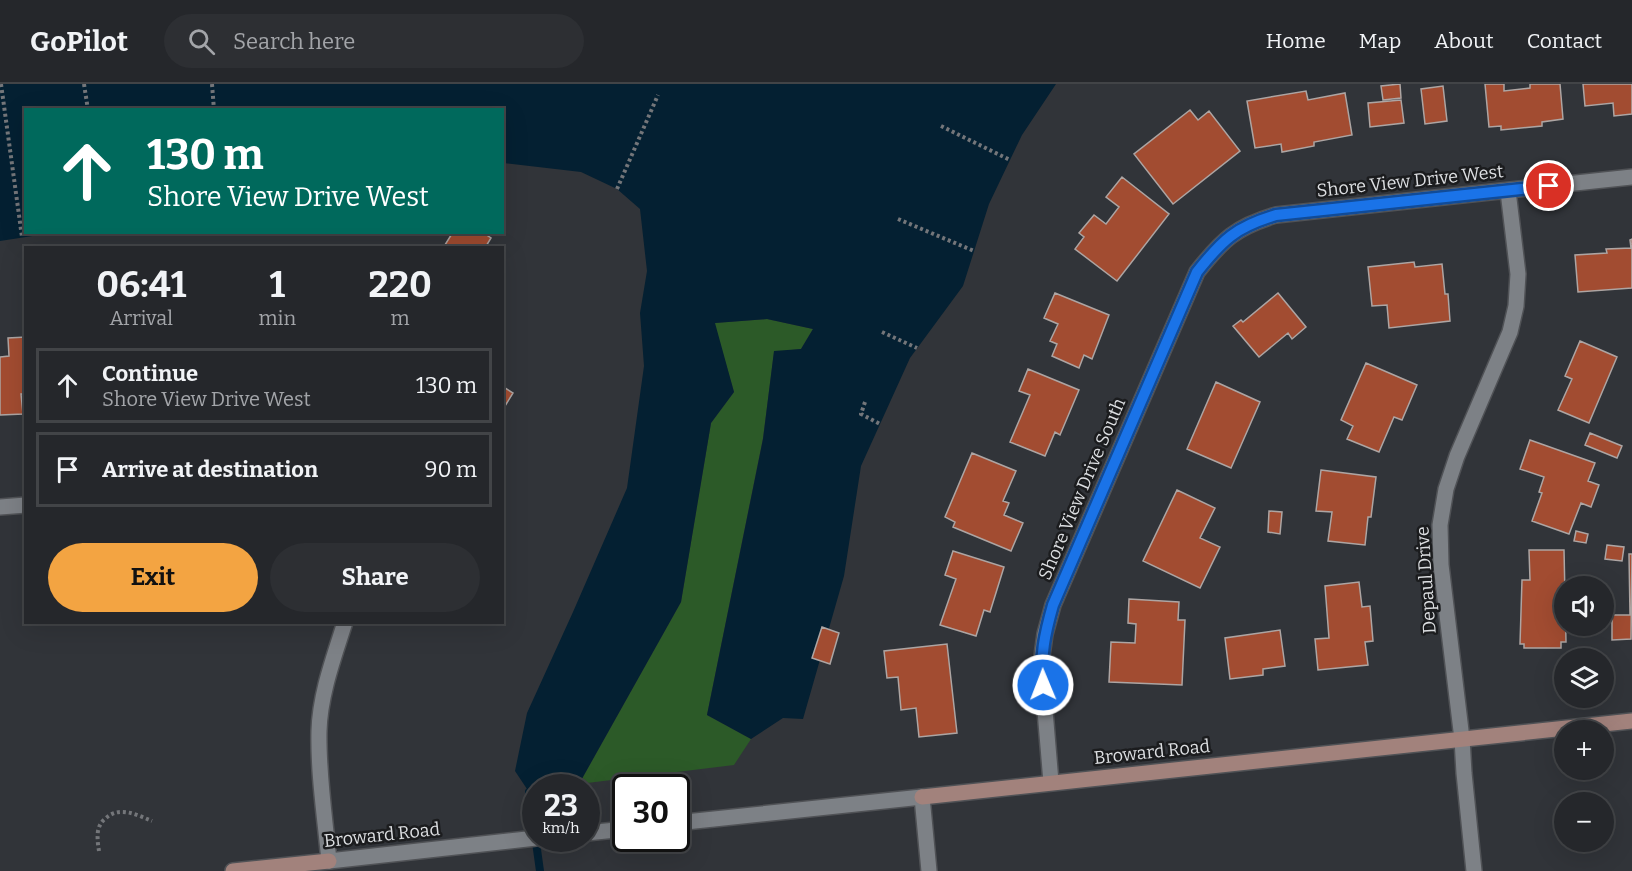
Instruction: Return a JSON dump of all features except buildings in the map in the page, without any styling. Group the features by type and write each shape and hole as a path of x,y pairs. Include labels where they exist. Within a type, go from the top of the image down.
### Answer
{"main road":[{"name":"Broward Road","path":"922,797 1632,721"},
{"name":"Broward Road","path":"233,871 329,861"}],"street":[{"name":"Shore View Drive West","path":"1232,234 1251,223 1276,215 1632,177"},
{"name":"Depaul Drive","path":"1474,871 1462,739 1441,565 1440,525 1446,489 1457,456 1510,332 1516,306 1518,274 1508,191"},
{"name":"Shore View Drive South","path":"1051,782 1041,663 1045,634 1053,605 1197,272 1214,250 1232,234"},
{"path":"0,507 24,505"},
{"path":"329,861 319,729 324,695 344,624"},
{"path":"922,797 929,871"},
{"name":"Broward Road","path":"690,822 922,797"},
{"name":"Broward Road","path":"329,861 522,839"}],"path":[{"path":"0,84 22,237"},
{"path":"84,84 88,108"},
{"path":"212,84 214,108"},
{"path":"617,189 658,95"},
{"path":"941,126 1010,159"},
{"path":"898,219 974,251"},
{"path":"882,332 917,348"},
{"path":"865,402 861,414 880,424"},
{"path":"99,851 98,829 109,815 120,811 134,813 152,821"}],"green space":[{"path":"767,319 813,329 801,349 774,352 763,438 707,715 751,739 734,765 661,774 612,774 612,780 600,781 600,774 585,774 681,602 711,423 734,392 714,323"}],"water":[{"path":"0,84 1056,84 1022,135 989,204 963,286 910,358 861,466 844,576 803,719 783,718 751,739 707,715 763,439 774,351 801,349 813,329 767,319 715,323 734,392 711,423 681,602 585,774 522,774 522,782 515,771 527,713 627,488 644,366 640,313 647,271 640,209 617,189 581,172 504,163 504,108 24,108 24,234 46,234 0,241"}],"waterway":[{"path":"537,852 540,871"}],"route":[{"path":"1043,685 1041,663 1045,634 1053,605 1197,272 1214,250 1232,234 1251,223 1276,215 1549,186"}]}
